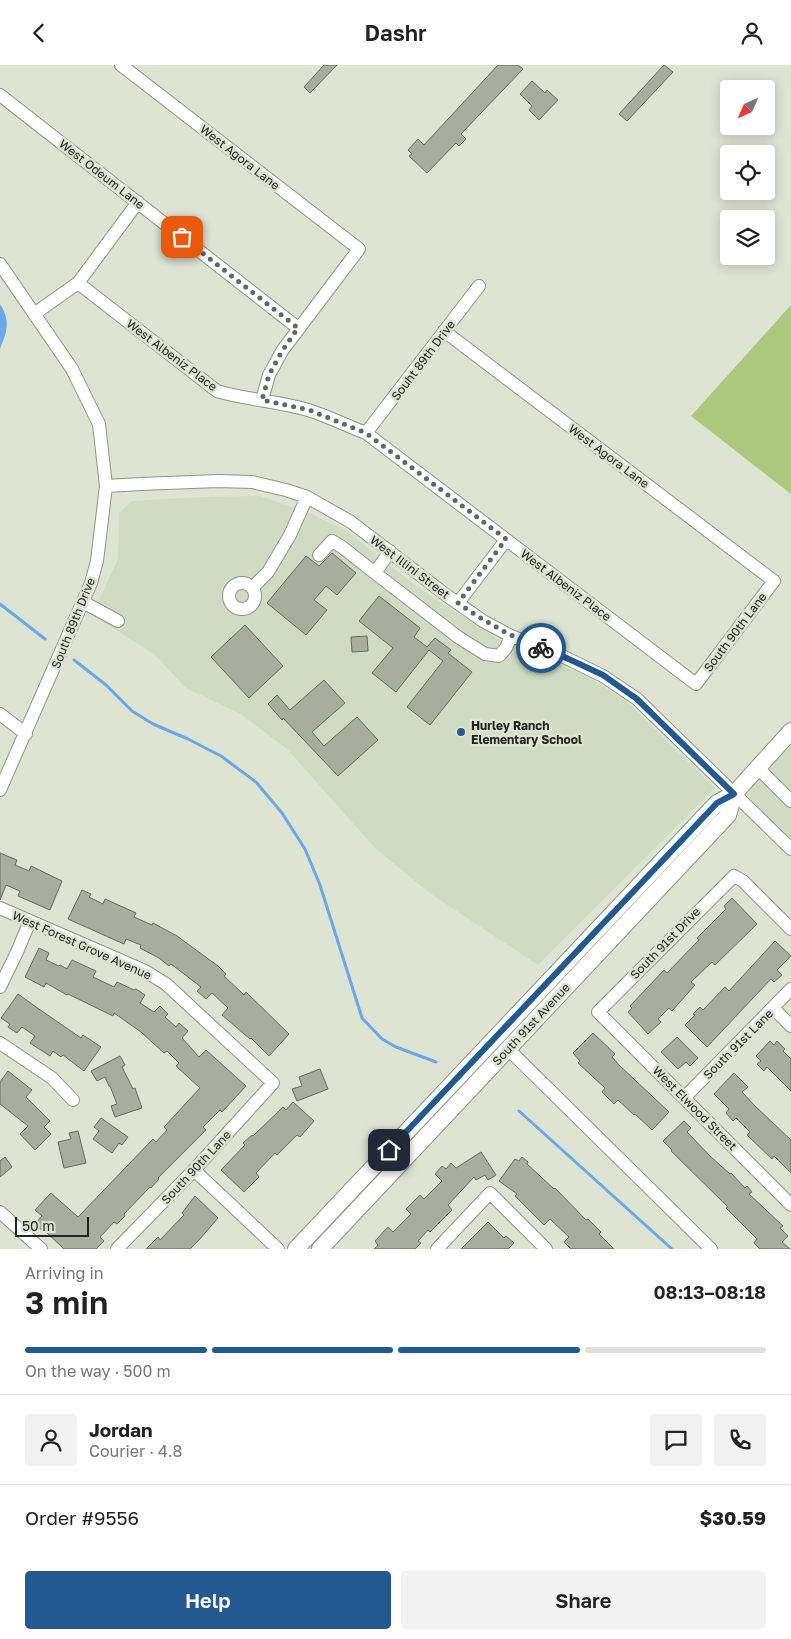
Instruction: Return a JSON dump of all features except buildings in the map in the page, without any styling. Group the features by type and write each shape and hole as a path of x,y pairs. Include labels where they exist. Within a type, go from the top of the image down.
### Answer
{"main road":[{"name":"South 91st Avenue","path":"296,1249 717,803 734,794 791,731"},
{"name":"South 91st Avenue","path":"320,1249 728,815 734,794"}],"street":[{"name":"West Agora Lane","path":"121,65 358,249 298,328"},
{"name":"West Odeum Lane","path":"0,95 298,328"},
{"path":"34,314 78,283 138,202"},
{"name":"South 89th Drive","path":"0,264 72,369 99,424 106,486 103,523 97,561 91,583 0,790"},
{"name":"West Albeniz Place","path":"78,283 217,391 233,396 309,410 366,433 696,684"},
{"name":"Souht 89th Drive","path":"366,433 479,286"},
{"path":"262,400 269,375 282,351 298,328"},
{"name":"West Agora Lane","path":"444,331 774,581"},
{"name":"West Illini Street","path":"106,486 141,483 252,482 307,497 351,522 483,621 511,636 560,655 603,675 637,699 791,849"},
{"path":"252,588 273,564 290,535 307,497"},
{"path":"458,603 506,539"},
{"path":"319,555 332,541 458,637 485,654 499,656 506,648 511,636"},
{"path":"375,573 390,551"},
{"name":"South 90th Lane","path":"696,684 774,581"},
{"path":"83,602 118,621"},
{"path":"0,714 26,734"},
{"path":"758,768 791,801"},
{"name":"South 91st Drive","path":"598,1012 734,876 743,881 791,929"},
{"name":"West Forest Grove Avenue","path":"0,908 145,971 166,984 273,1083"},
{"path":"0,987 30,921"},
{"name":"South 91st Lane","path":"684,1098 791,989"},
{"path":"773,1008 791,1026"},
{"name":"West Elwood Street","path":"598,1012 791,1205"},
{"path":"0,1043 52,1078 73,1100"},
{"path":"508,1049 710,1249"},
{"name":"South 90th Lane","path":"117,1249 194,1170 273,1083"},
{"path":"194,1170 278,1249"},
{"path":"437,1249 490,1193 546,1249"},
{"path":"0,1212 41,1249"}],"shaded area":[{"name":"Hurley Ranch Elementary School","path":"260,496 312,514 348,532 419,588 496,638 586,676 625,700 715,788 538,965 431,894 375,848 288,750 241,714 186,688 154,654 92,615 118,559 119,513 132,501"},
{"path":"791,743 791,840 751,801 749,796 751,786"}],"green space":[{"path":"791,305 791,494 691,416"}],"water":[{"path":"0,304 6,316 7,327 0,349"}],"waterway":[{"path":"0,604 45,639"},
{"path":"74,660 106,685 132,711 153,724 221,756 256,782 282,813 305,849 320,885 362,1018 382,1039 396,1047 436,1062"},
{"path":"519,1111 672,1249"}],"way so far":[{"path":"182,237 298,328 282,351 269,375 262,400 309,410 366,433 506,539 458,603 483,621 511,636 541,648"}],"place":[{"name":"Hurley Ranch Elementary School","path":"461,732"}],"route":[{"path":"389,1150 717,803 734,794 637,699 603,675 541,648"}]}
